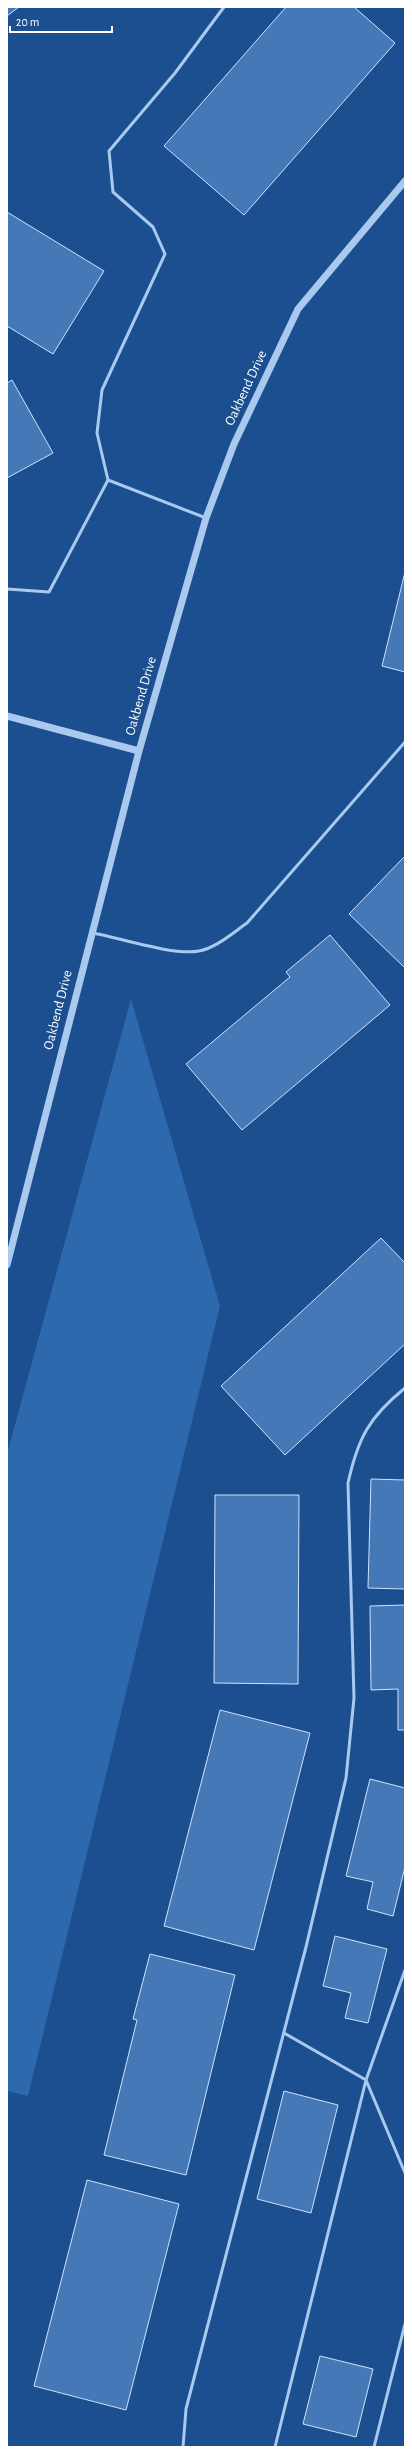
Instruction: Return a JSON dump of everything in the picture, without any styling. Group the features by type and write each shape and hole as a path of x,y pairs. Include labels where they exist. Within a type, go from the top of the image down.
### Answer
{"street":[{"name":"Oakbend Drive","path":"7,1265 138,751 206,518 234,444 298,309 405,182"},
{"path":"7,716 138,751"}],"lane":[{"path":"7,589 49,592 108,480 97,433 102,390 165,254 153,227 113,192 109,151 175,73 224,7"},
{"path":"108,480 206,518"},
{"path":"91,932 181,952 200,951 225,938 247,923 405,742"},
{"path":"183,2447 186,2409 284,2033 346,1778 354,1698 348,1483 355,1451 370,1422 405,1388"},
{"path":"276,2447 366,2080 405,1970"},
{"path":"284,2033 366,2080 405,2173"},
{"path":"374,2447 405,2324"}],"shaded area":[{"path":"131,999 220,1306 28,2096 7,2091 7,1454"}],"building":[{"path":"7,7 19,7 7,16"},
{"path":"286,7 354,7 395,43 244,215 164,146"},
{"path":"7,212 104,271 53,354 7,326"},
{"path":"12,380 53,453 7,478 7,383"},
{"path":"405,572 405,672 382,666"},
{"path":"405,856 405,968 349,914"},
{"path":"330,935 390,1005 242,1130 186,1064 290,977 286,972"},
{"path":"381,1238 405,1263 405,1344 285,1455 221,1386"},
{"path":"371,1479 405,1480 405,1589 368,1588"},
{"path":"215,1495 299,1495 298,1684 214,1683"},
{"path":"405,1605 405,1730 398,1730 398,1689 371,1690 370,1606"},
{"path":"220,1710 310,1733 254,1950 164,1926"},
{"path":"370,1779 405,1788 405,1867 393,1916 367,1909 373,1882 346,1876"},
{"path":"335,1936 387,1949 368,2023 345,2018 351,1993 323,1986"},
{"path":"150,1954 235,1975 186,2175 104,2155 137,2020 133,2019"},
{"path":"284,2091 338,2105 311,2213 257,2199"},
{"path":"87,2180 179,2204 126,2410 34,2386"},
{"path":"320,2356 373,2369 356,2437 303,2424"}]}
